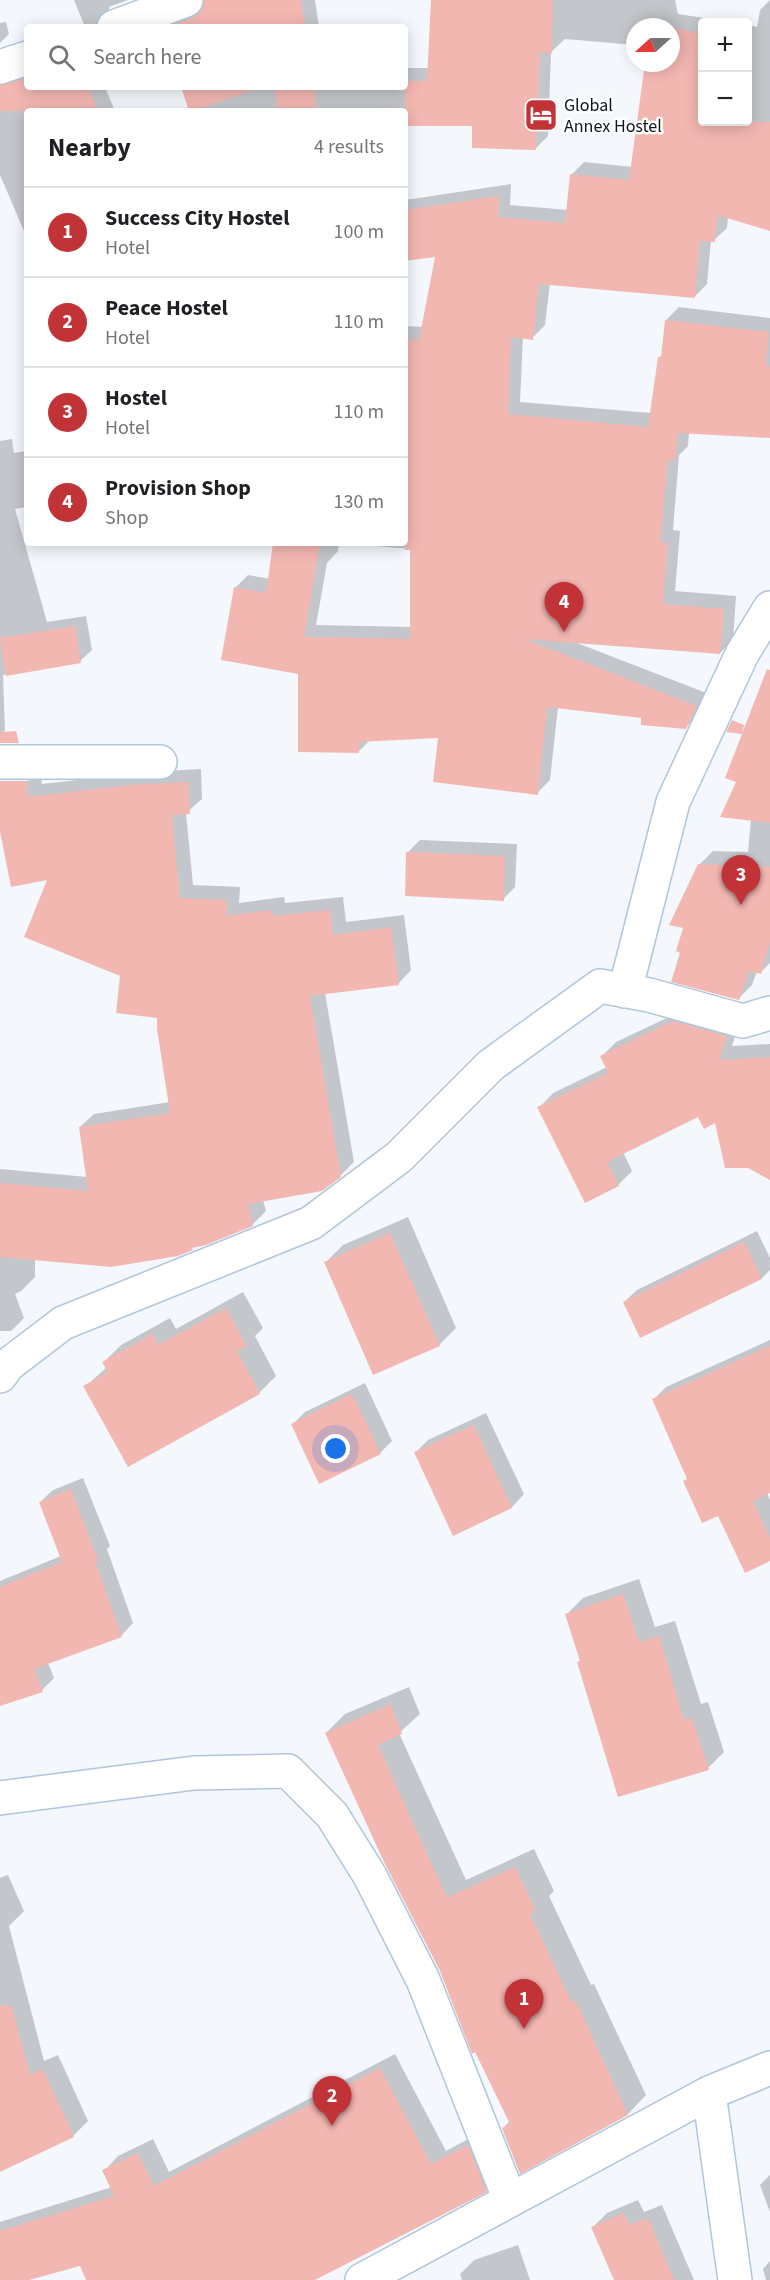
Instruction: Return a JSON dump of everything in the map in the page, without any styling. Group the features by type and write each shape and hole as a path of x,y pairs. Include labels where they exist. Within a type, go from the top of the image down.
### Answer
{"street":[{"path":"122,24 186,0"},
{"path":"0,67 24,59"},
{"path":"625,990 673,802 742,654 770,608"},
{"path":"0,762 160,762"},
{"path":"0,1376 8,1365 63,1323 311,1223 399,1157 490,1065 600,986 649,995 743,1021 770,1013"},
{"path":"0,1798 194,1773 288,1771 332,1815 370,1876 423,1980 510,2200"},
{"path":"362,2280 710,2093 770,2068"},
{"path":"710,2093 735,2280"}],"building":[{"path":"204,0 301,0 305,24 176,24 193,18 200,12"},
{"path":"431,0 553,0 552,53 540,53 536,150 472,148 472,126 408,126 405,90 408,90 408,81 427,81"},
{"path":"680,29 698,32 698,126 752,126 752,122 770,122 770,231 717,215 715,242 700,241 695,298 539,284 533,340 511,337 508,414 648,427 658,357 661,357 665,320 769,332 766,365 770,367 770,438 678,433 675,461 668,460 660,542 668,543 663,604 724,609 720,654 524,639 697,706 686,729 641,725 641,718 547,707 538,795 433,782 438,738 359,742 359,753 298,752 298,674 221,660 234,587 266,593 273,546 319,546 304,637 410,639 410,550 405,550 405,546 408,546 408,339 419,340 435,257 408,261 408,210 499,196 498,217 565,223 570,174 629,180 644,72 680,72"},
{"path":"24,79 24,90 89,90 97,108 24,108 24,111 0,111 0,85"},
{"path":"182,90 254,90 201,108 188,108"},
{"path":"274,90 314,90 317,108 278,108"},
{"path":"75,626 81,663 6,676 0,638"},
{"path":"767,669 770,670 770,823 720,817 736,782 725,778"},
{"path":"732,720 744,725 742,734 726,732"},
{"path":"16,731 19,743 0,743 0,732"},
{"path":"0,781 26,781 29,797 131,785 188,782 190,814 172,815 180,898 227,900 226,916 271,910 272,916 330,910 333,935 391,927 399,985 310,996 341,1177 322,1191 248,1204 253,1226 206,1245 192,1248 193,1250 178,1256 111,1267 0,1257 0,1183 88,1191 79,1127 170,1113 157,1018 116,1013 120,976 24,937 47,880 11,887 0,831"},
{"path":"406,852 505,856 504,901 405,896"},
{"path":"698,864 770,867 770,941 761,974 749,971 739,1000 671,982 680,953 676,951 683,928 669,925"},
{"path":"673,1021 727,1036 719,1060 770,1057 770,1180 748,1168 725,1168 715,1123 704,1129 698,1117 607,1162 619,1186 585,1203 537,1107 608,1073 600,1056"},
{"path":"390,1233 440,1346 373,1375 324,1262"},
{"path":"744,1242 762,1279 640,1338 623,1302"},
{"path":"226,1308 247,1346 237,1351 260,1394 128,1467 83,1386 108,1372 102,1362 153,1334 158,1345"},
{"path":"770,1346 770,1493 753,1501 770,1538 770,1561 745,1573 718,1516 702,1523 683,1481 687,1479 652,1399"},
{"path":"352,1394 381,1454 319,1484 291,1424"},
{"path":"474,1425 512,1508 453,1536 414,1452"},
{"path":"71,1489 98,1560 95,1561 122,1637 34,1669 43,1692 0,1706 0,1587 62,1562 39,1502"},
{"path":"623,1594 639,1642 659,1636 684,1720 692,1718 709,1770 618,1797 577,1662 580,1661 565,1614"},
{"path":"391,1704 402,1734 378,1745 447,1898 515,1867 536,1911 530,1914 572,2003 576,2001 628,2115 520,2174 502,2128 510,2124 475,2052 472,2054 440,1971 384,1862 325,1733"},
{"path":"11,2005 30,2075 43,2069 74,2137 0,2172 0,2006"},
{"path":"380,2068 431,2164 468,2145 487,2192 315,2280 86,2280 80,2266 29,2280 0,2280 0,2231 114,2196 102,2170 138,2153 154,2186"},
{"path":"624,2213 629,2225 648,2218 674,2280 614,2280 591,2227"}],"place":[{"name":"Global Annex Hostel","path":"541,115"},
{"name":"Provision Shop","path":"564,632"},
{"name":"Hostel","path":"741,905"},
{"name":"Success City Hostel","path":"524,2029"},
{"name":"Peace Hostel","path":"332,2126"}]}
